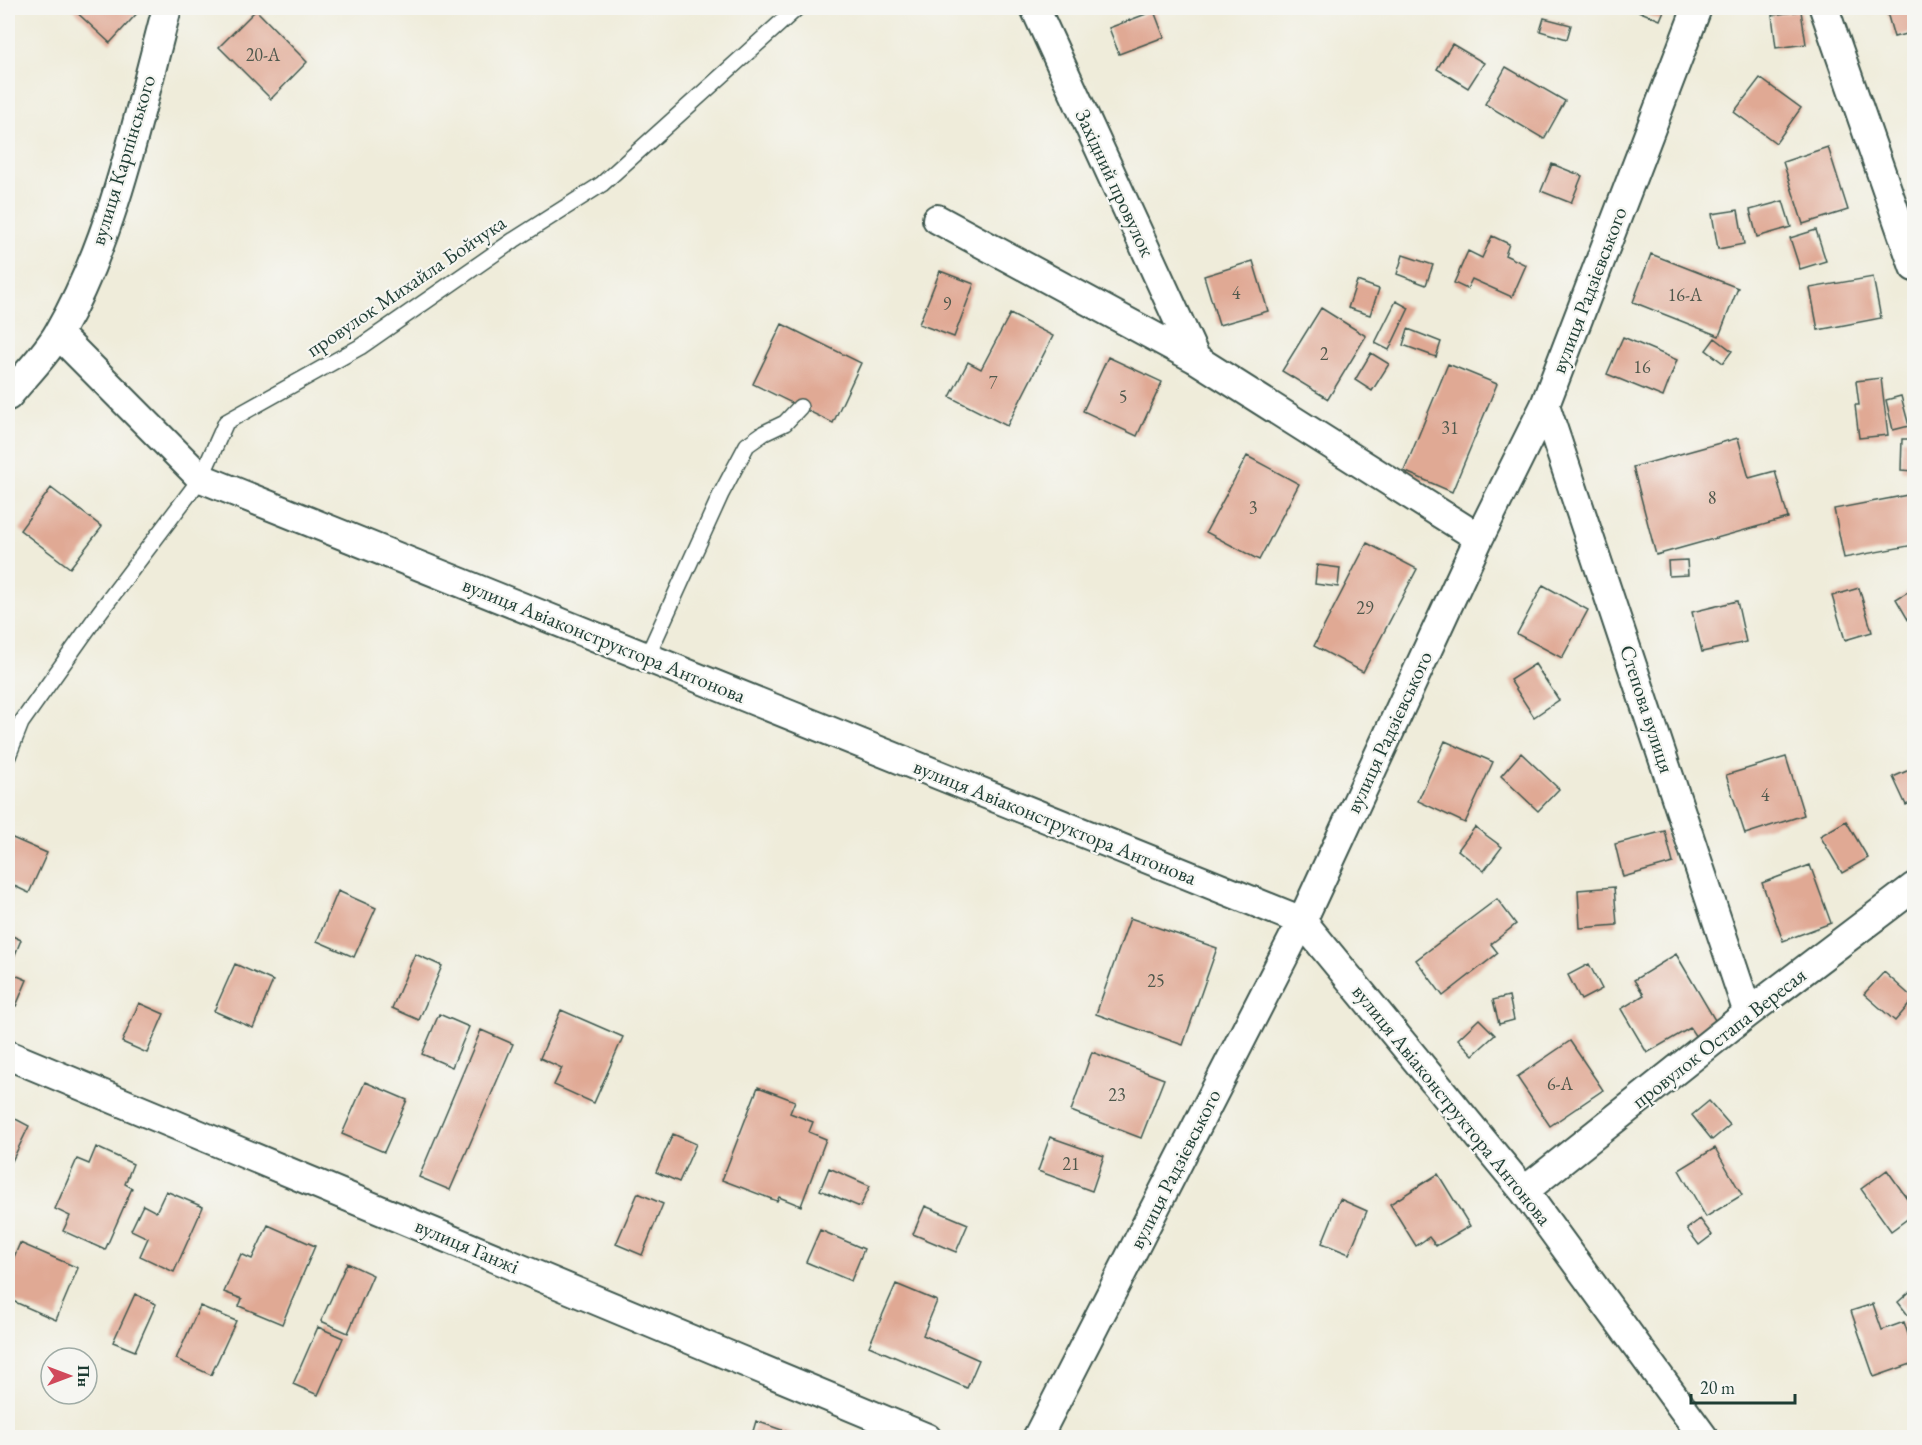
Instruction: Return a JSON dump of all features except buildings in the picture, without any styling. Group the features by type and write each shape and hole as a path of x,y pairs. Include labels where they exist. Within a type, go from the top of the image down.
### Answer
{"street":[{"name":"вулиця Карпінського","path":"8,396 58,334 82,287 114,203 167,8"},
{"name":"Західний провулок","path":"1035,8 1196,360"},
{"name":"вулиця Радзієвського","path":"1037,1437 1302,921 1479,538 1545,405 1697,8"},
{"path":"1824,8 1914,267"},
{"path":"937,219 1196,360 1479,538"},
{"path":"58,334 201,478"},
{"name":"Степова вулиця","path":"1545,405 1748,1013"},
{"name":"вулиця Авіаконструктора Антонова","path":"201,478 1302,921 1524,1191 1704,1437"},
{"name":"провулок Остапа Вересая","path":"1524,1191 1748,1013 1914,887"},
{"name":"вулиця Ганжі","path":"8,1055 927,1437"}],"lane":[{"name":"провулок Михайла Бойчука","path":"8,756 21,723 99,613 201,478 226,422 360,347 513,240 602,184 797,8"},
{"path":"647,657 721,494 747,445 764,433 785,423 800,406"}]}
